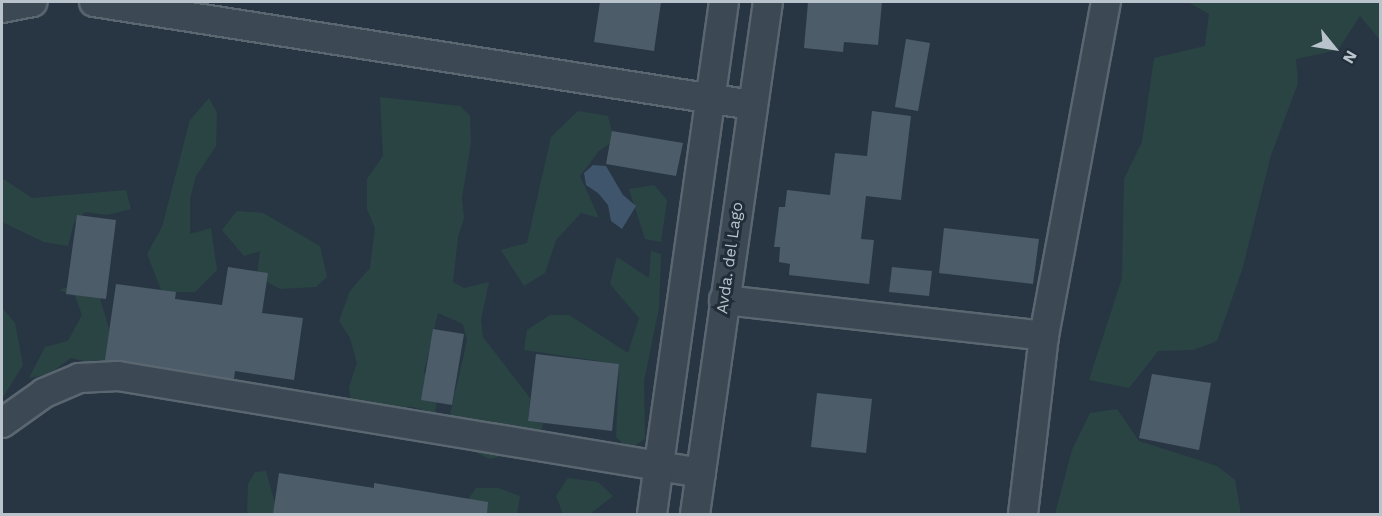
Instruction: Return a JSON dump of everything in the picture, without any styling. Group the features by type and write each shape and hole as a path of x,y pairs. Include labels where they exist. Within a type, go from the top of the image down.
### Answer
{"street":[{"path":"2,8 32,2"},
{"path":"94,2 752,105"},
{"path":"652,514 708,99 724,2"},
{"name":"Avda. del Lago","path":"695,514 768,2"},
{"path":"1023,514 1044,336 1106,2"},
{"path":"724,300 1044,336"},
{"path":"2,423 44,393 79,378 118,376 701,473"}],"green space":[{"path":"1188,2 1380,2 1380,40 1360,16 1338,50 1296,59 1298,83 1271,155 1242,270 1217,341 1193,350 1158,351 1129,388 1089,380 1122,278 1124,179 1142,142 1154,58 1205,46 1209,14"},
{"path":"380,97 460,106 470,116 471,142 462,198 464,218 458,237 453,282 464,288 489,282 481,320 483,337 530,398 528,421 543,423 539,447 490,459 468,449 449,419 467,341 463,324 438,313 424,372 437,398 435,413 413,407 352,406 349,387 357,363 350,338 339,321 350,291 370,268 375,228 367,209 367,179 383,156"},
{"path":"209,98 217,113 216,146 196,176 190,199 190,234 211,228 217,270 195,292 162,292 147,254 162,227 190,120"},
{"path":"578,111 608,116 614,140 599,151 580,176 599,218 581,213 556,240 545,273 524,286 501,250 527,243 551,137"},
{"path":"2,178 32,198 126,190 131,209 107,215 85,212 74,223 68,246 44,242 2,222"},
{"path":"654,185 667,200 661,242 645,239 629,189"},
{"path":"237,211 263,213 320,246 327,277 316,287 280,289 257,276 260,251 244,256 222,230"},
{"path":"651,251 661,254 659,308 644,381 645,439 629,449 616,437 619,364 524,350 527,330 550,315 569,315 628,353 639,318 610,284 617,257 649,278"},
{"path":"71,286 100,298 114,346 102,365 71,358 49,374 29,378 45,347 68,341 82,315 75,296 59,290"},
{"path":"2,308 15,323 23,365 2,399"},
{"path":"1117,409 1139,441 1217,466 1235,480 1241,514 1055,514 1072,450 1090,413"},
{"path":"266,471 278,514 247,514 248,484 255,472"},
{"path":"568,478 598,482 613,496 590,514 563,514 556,496"},
{"path":"476,488 498,488 520,496 517,514 458,514"}],"water":[{"path":"593,165 606,166 623,195 636,206 622,229 611,221 608,205 598,193 586,185 584,173"}],"building":[{"path":"600,2 661,2 654,51 594,42"},
{"path":"808,2 882,2 878,45 844,42 843,52 804,48"},
{"path":"906,39 930,43 918,111 895,107"},
{"path":"872,111 911,116 901,200 866,196 861,239 874,240 869,284 789,275 790,264 779,262 780,247 774,247 779,207 785,207 787,190 830,195 835,153 867,156"},
{"path":"612,131 683,143 676,176 606,164"},
{"path":"77,215 116,220 106,299 66,294"},
{"path":"944,228 1039,239 1033,284 939,273"},
{"path":"228,267 268,273 262,313 303,318 294,380 235,371 234,379 105,360 116,284 176,292 175,299 222,305"},
{"path":"892,267 932,271 929,296 889,292"},
{"path":"433,329 464,334 452,405 421,400"},
{"path":"536,354 619,364 612,431 528,421"},
{"path":"1152,374 1211,383 1199,450 1139,438"},
{"path":"817,393 872,399 866,453 811,447"},
{"path":"279,473 374,488 374,483 488,502 487,514 273,514"}]}
